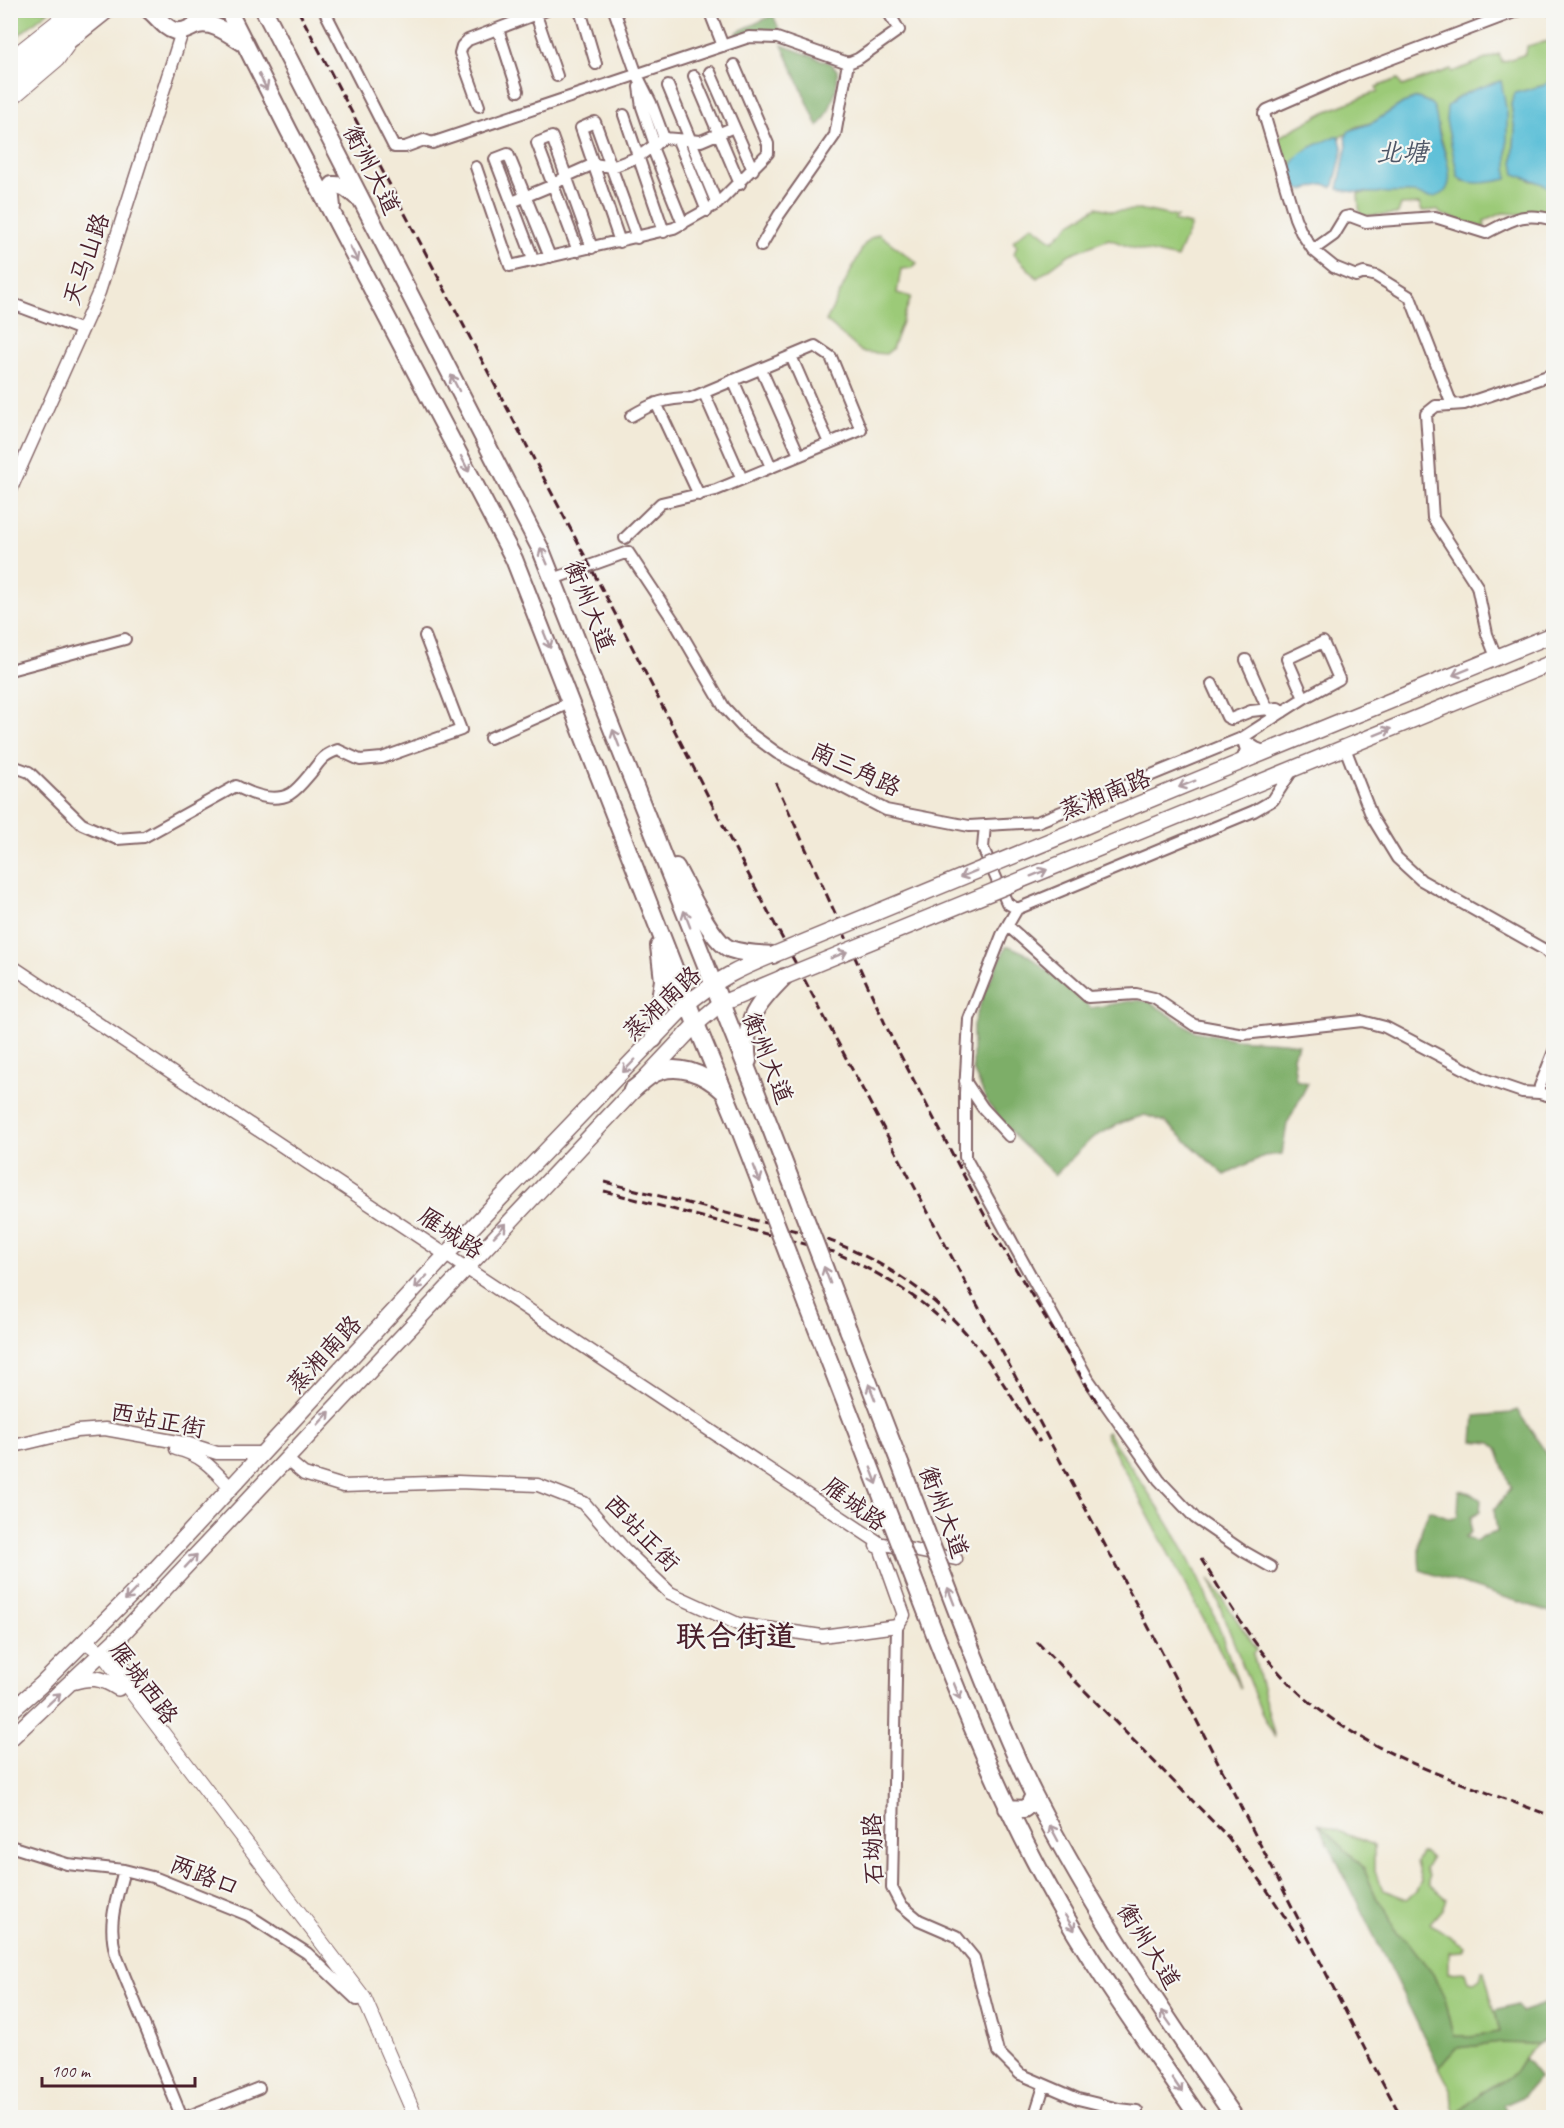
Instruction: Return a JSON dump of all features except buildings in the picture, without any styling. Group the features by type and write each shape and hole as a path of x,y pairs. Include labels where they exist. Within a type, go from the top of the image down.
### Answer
{"highway":[{"path":"149,10 177,31 206,24 221,29 244,43"},
{"path":"228,10 514,559 572,702 696,1024 736,1120 936,1637 1007,1808 1052,1894 1098,1968 1199,2118"},
{"name":"衡州大道","path":"264,10 541,550 771,1129 972,1651 1034,1795 1080,1881 1146,1988 1235,2118"},
{"path":"334,216 330,198 330,189 333,185 338,184 348,189 362,202"},
{"path":"646,813 715,937 728,948 744,953 773,955"},
{"path":"640,879 646,885 656,886 665,880 667,868"},
{"path":"654,1039 663,980 655,918"},
{"path":"702,958 705,920"},
{"path":"751,1080 747,1029 764,998 784,977"},
{"path":"632,1090 652,1074 671,1069 697,1072 710,1079 725,1092"},
{"path":"1007,1808 1024,1809 1034,1795"},
{"path":"1052,1894 1053,1884 1059,1874 1066,1872 1080,1881"}],"main road":[{"path":"10,59 72,10"},
{"path":"10,73 89,10"},
{"path":"10,88 108,10"},
{"path":"10,100 57,60 73,38"},
{"name":"蒸湘南路","path":"10,1712 136,1590 445,1257 688,1003 712,983 735,970 1554,634"},
{"name":"蒸湘南路","path":"10,1739 122,1634 632,1090 696,1024 720,1004 1554,662"},
{"path":"72,1682 95,1677 121,1685 118,1646 122,1634"},
{"name":"雁城西路","path":"85,1641 121,1685 357,2000 408,2118"},
{"name":"雁城西路","path":"121,1685 364,1998 416,2118"}],"street":[{"path":"324,10 394,147 405,147 424,140 432,143 749,37 777,38 848,63 858,59 899,30 887,10"},
{"path":"479,106 460,52 462,46 468,40 547,10"},
{"path":"580,10 596,64"},
{"path":"614,10 637,75 642,107 657,143 683,224"},
{"path":"710,10 723,46"},
{"path":"1452,405 1410,297 1376,276 1364,273 1356,276 1334,267 1313,250 1295,218 1264,114 1267,110 1343,77 1522,10"},
{"path":"536,15 556,76"},
{"path":"498,29 518,91"},
{"name":"天马山路","path":"10,493 95,293 177,31"},
{"path":"761,246 778,215 835,135 848,63"},
{"path":"476,167 510,266 664,232 683,224 717,204 740,184 768,153 768,144 734,65"},
{"path":"710,72 753,170"},
{"path":"694,76 740,184"},
{"path":"668,86 717,204"},
{"path":"624,115 664,232"},
{"path":"620,242 581,128 595,122 638,238"},
{"path":"512,202 553,185 594,164 612,167 638,157 657,143 678,140 701,141 734,126"},
{"path":"578,251 537,143 552,137 592,248"},
{"path":"678,140 707,211"},
{"path":"534,261 495,159 508,154 550,257"},
{"path":"1313,250 1334,236 1345,217 1350,216 1366,222 1435,217 1486,233 1520,216 1544,217 1554,220"},
{"path":"10,303 81,330"},
{"name":"天马山路","path":"10,479 81,330"},
{"path":"625,537 661,503 699,495 861,430 831,357 815,346 691,398 670,398 631,416"},
{"path":"791,356 829,443"},
{"path":"760,369 799,455"},
{"path":"1496,657 1487,634 1477,586 1433,518 1426,414 1436,406 1464,404 1554,374"},
{"path":"733,380 771,467"},
{"path":"704,393 742,479"},
{"path":"656,403 699,495"},
{"name":"南三角路","path":"553,579 628,552 677,626 724,707 744,729 777,753 886,810 969,826 1037,822 1242,738 1304,698 1339,679 1323,642 1287,659 1304,698"},
{"path":"10,765 29,772 82,824 117,839 144,837 236,786 250,794 267,798 289,794 308,776 325,754 338,750 360,760 382,758 461,730 425,636"},
{"path":"10,670 125,639"},
{"path":"1246,660 1268,710"},
{"path":"1212,684 1227,717 1231,719 1251,711 1278,708 1283,712"},
{"path":"490,738 572,702"},
{"path":"1242,738 1266,752"},
{"path":"1241,762 1246,750 1242,738"},
{"path":"1345,748 1372,817 1397,858 1421,880 1545,950 1554,959"},
{"path":"1271,1567 1195,1518 1159,1480 1088,1379 965,1157 965,1081 969,1019 1002,935 1017,909 1254,811 1273,800 1293,769"},
{"path":"1251,786 1268,789 1273,800"},
{"path":"985,825 983,848 1007,903 1017,909"},
{"path":"1008,926 1088,997 1136,994 1154,998 1194,1025 1244,1035 1362,1021 1385,1027 1484,1079 1522,1092 1554,1097"},
{"name":"雁城路","path":"10,964 877,1545 900,1614 897,1626"},
{"name":"雁城路","path":"10,972 445,1257"},
{"path":"1539,1093 1554,1051"},
{"path":"965,1081 983,1108 1009,1136"},
{"name":"西站正街","path":"10,1447 77,1431 105,1429 189,1444 217,1453 264,1453"},
{"name":"西站正街","path":"10,1453 77,1437 104,1435 187,1451 210,1464 230,1488"},
{"name":"西站正街","path":"286,1459 304,1474 343,1486 458,1482 538,1485 584,1503 624,1549 670,1593 738,1624 822,1636 897,1626"},
{"path":"877,1545 884,1544 956,1559"},
{"name":"石坳路","path":"897,1626 892,1888 901,1905 920,1920 956,1936 974,1958 998,2052 1020,2074 1078,2099 1137,2111"},
{"name":"两路口","path":"10,1846 67,1864 124,1870 156,1878 248,1916 307,1953 357,2000"},
{"path":"124,1870 112,1919 111,1938 183,2118 259,2088"},
{"path":"1034,2118 1044,2086"}],"green space":[{"path":"11,10 49,10 49,11 11,41"},
{"path":"773,15 780,31 748,32 735,37 737,32"},
{"path":"1553,40 1553,78 1545,85 1515,93 1511,104 1515,132 1513,161 1531,181 1544,182 1553,191 1553,216 1503,213 1484,221 1485,228 1441,214 1437,210 1422,211 1419,204 1401,205 1398,214 1360,216 1358,194 1403,192 1428,197 1448,162 1432,106 1429,102 1417,98 1403,103 1374,122 1356,127 1347,134 1307,149 1290,169 1287,183 1274,138 1325,112 1378,91 1376,87 1398,79 1402,86 1451,69 1452,72 1499,54 1502,62 1526,54 1527,46","holes":["1501,81 1497,181 1462,181 1454,100 1471,91"]},
{"path":"782,45 830,63 837,70 833,100 826,116 818,126"},
{"path":"1097,207 1113,211 1144,210 1177,217 1173,221 1191,225 1177,258 1133,248 1109,239 1070,254 1037,278 1014,254 1017,245 1013,241 1032,225 1053,241 1071,223"},
{"path":"879,234 917,263 912,268 901,269 897,293 911,297 892,349 886,354 862,352 826,321 864,245"},
{"path":"1009,946 1027,954 1091,1008 1136,1000 1150,1002 1194,1031 1235,1039 1299,1044 1293,1056 1296,1080 1308,1083 1287,1124 1282,1154 1264,1156 1225,1175 1165,1122 1145,1115 1123,1122 1092,1138 1055,1175 1017,1139 988,1104 973,1070 973,1025 984,993 1006,947"},
{"path":"1517,1410 1553,1463 1553,1613 1420,1570 1420,1539 1426,1517 1430,1510 1450,1518 1458,1516 1459,1490 1471,1493 1481,1500 1480,1511 1471,1516 1471,1532 1465,1538 1476,1541 1497,1532 1494,1510 1511,1488 1497,1448 1491,1443 1473,1441 1475,1416 1511,1413"},
{"path":"1107,1432 1184,1550 1213,1612 1240,1688 1105,1434"},
{"path":"1209,1579 1257,1650 1253,1654 1275,1738 1261,1712"},
{"path":"1318,1823 1374,1845 1374,1869 1383,1890 1407,1899 1416,1891 1421,1881 1416,1862 1421,1853 1431,1858 1425,1868 1429,1876 1429,1884 1446,1899 1442,1909 1430,1923 1464,1946 1462,1951 1449,1952 1449,1973 1465,1972 1468,1981 1474,1982 1484,1971 1500,2032 1454,2036 1445,1998 1409,1943 1396,1933 1363,1867"},
{"path":"1318,1823 1363,1867 1396,1933 1409,1943 1433,1974 1445,1998 1454,2036 1500,2032 1495,2011 1517,2005 1521,2012 1553,2001 1553,2036 1539,2044 1501,2043 1456,2048 1439,2067"},
{"path":"1501,2043 1539,2044 1524,2058 1508,2079 1482,2092 1456,2115 1452,2105 1451,2090 1439,2067 1456,2048"},
{"path":"1524,2058 1539,2077 1524,2096 1503,2105 1509,2117 1457,2117 1456,2115 1482,2092 1508,2079"}],"water":[{"path":"1553,78 1553,191 1540,183 1515,174 1513,161 1515,132 1511,104 1515,93 1545,85"},
{"name":"北塘","path":"1501,81 1507,113 1507,179 1481,183 1462,180 1458,177 1446,120 1447,107 1465,94"},
{"name":"北塘","path":"1417,98 1430,103 1434,109 1448,165 1447,189 1441,195 1425,197 1416,193 1367,193 1338,189 1347,145 1345,138 1349,131 1374,122 1403,103"},
{"name":"北塘","path":"1339,136 1343,150 1334,185 1332,187 1325,184 1303,190 1289,187 1289,173 1296,158 1307,149"}],"railway":[{"path":"298,10 621,625 736,851 1157,1643 1402,2118"},
{"path":"776,783 892,1039 995,1235 1100,1407"},
{"path":"605,1182 820,1237 883,1266 921,1291 971,1339 998,1376 1040,1442"},
{"path":"604,1191 834,1252 892,1282 944,1322"},
{"path":"1201,1559 1267,1658 1295,1689 1327,1715 1361,1738 1398,1757 1554,1817"},
{"path":"1037,1642 1228,1837 1302,1943"}],"district":[{"name":"联合街道","path":"736,1636"}]}
